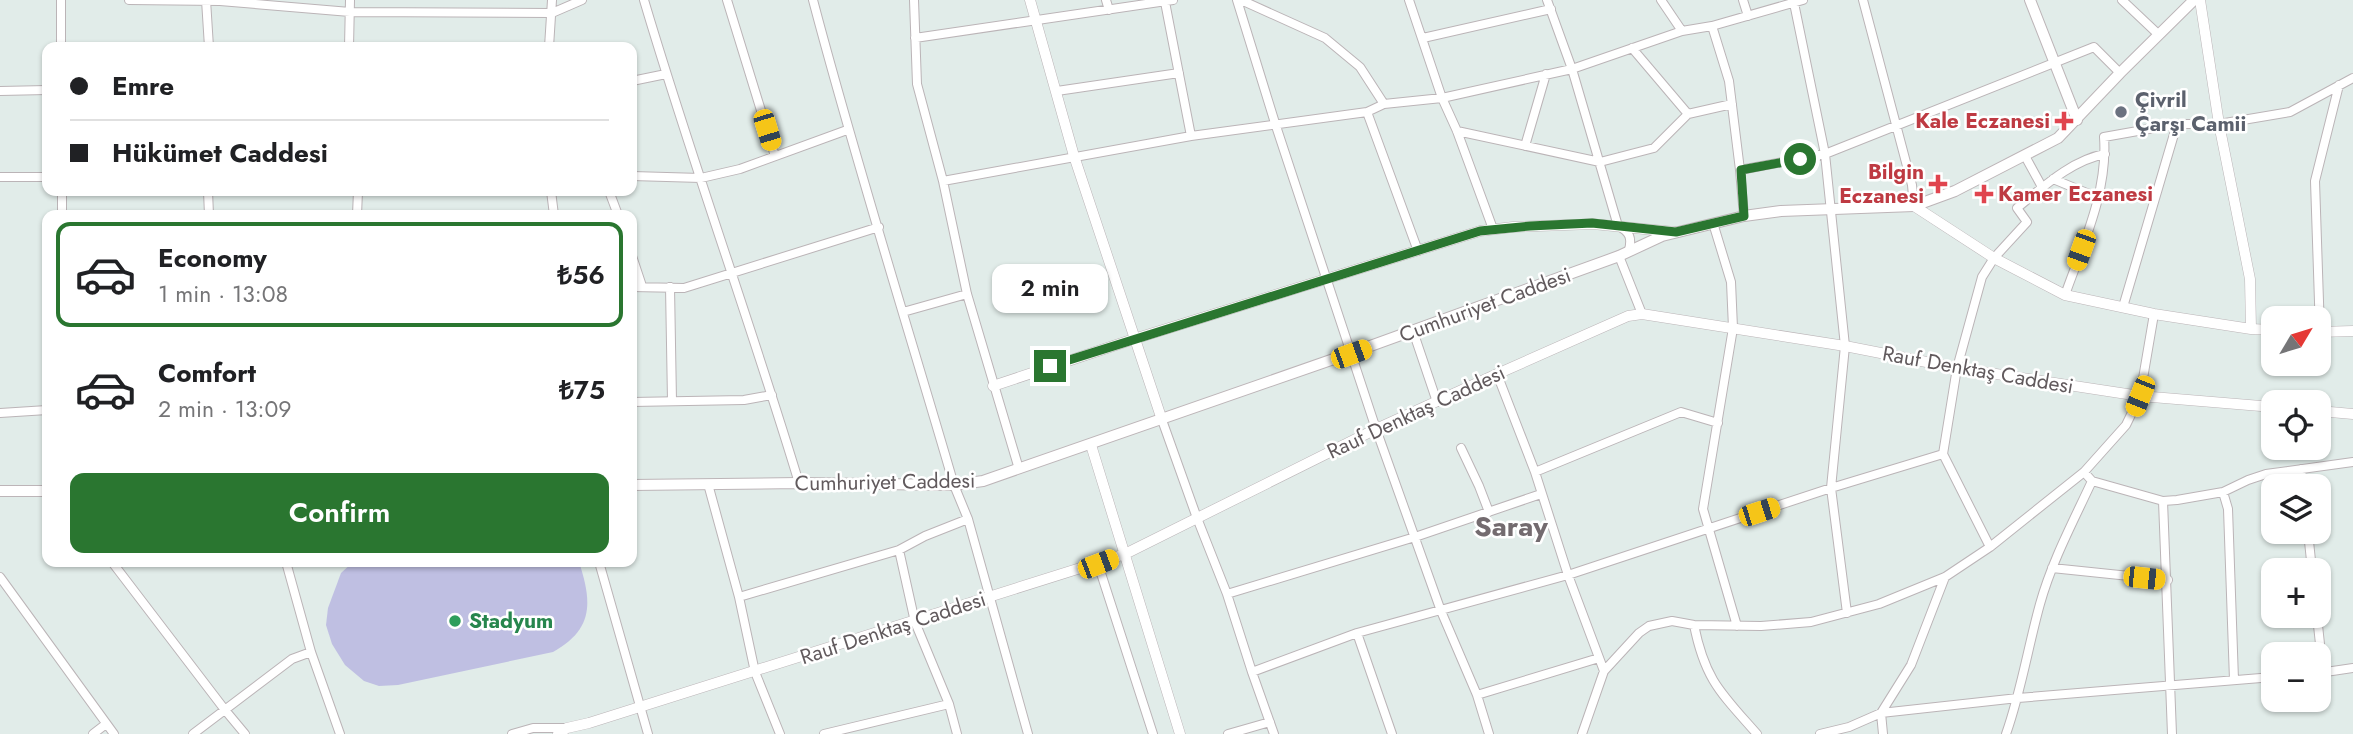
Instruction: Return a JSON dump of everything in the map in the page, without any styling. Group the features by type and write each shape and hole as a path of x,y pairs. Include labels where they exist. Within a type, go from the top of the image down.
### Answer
{"main road":[{"path":"2030,0 2077,120"},
{"name":"Cumhuriyet Caddesi","path":"637,485 954,485 983,481 1351,354 1619,256 1676,232 1744,216 1781,211 1914,206 1955,191 2058,138 2120,73 2197,0"},
{"path":"0,491 42,491"}],"street":[{"path":"61,0 61,42"},
{"path":"129,0 206,1 350,12 552,13 582,0"},
{"path":"349,42 350,0"},
{"path":"549,42 552,0"},
{"path":"643,0 799,483"},
{"path":"727,0 775,156"},
{"path":"813,0 847,130 879,227 954,485 968,519 1028,734"},
{"path":"914,0 917,84 943,181 967,294 1019,469"},
{"path":"1030,0 1074,156 1134,339 1196,518 1227,594 1274,734"},
{"path":"1106,0 1109,10"},
{"path":"1239,0 1325,38 1360,67 1384,104"},
{"path":"1239,0 1275,123 1376,429 1441,611 1477,695 1489,734"},
{"path":"1409,0 1442,98 1493,229"},
{"path":"1661,0 1682,31"},
{"path":"1743,0 1748,16"},
{"path":"1863,0 1912,185 1914,206 1994,258 2065,295 2154,314 2261,329"},
{"path":"2122,0 2159,35"},
{"path":"2197,0 2250,279 2251,329"},
{"path":"206,1 209,42"},
{"path":"915,38 1169,1 1191,136"},
{"path":"943,181 1191,136 1367,112 1384,104 1442,98 1572,69 1682,31 1712,26 1799,1 1825,154 1844,346 1831,488 1847,613"},
{"path":"1423,38 1549,2 1572,69 1618,226 1631,238 1629,250"},
{"path":"1712,26 1732,104 1744,216"},
{"path":"1741,170 1825,154 2094,47 2120,73"},
{"path":"1632,48 1688,114"},
{"path":"1056,91 1179,73"},
{"path":"637,80 666,74"},
{"path":"1525,146 1546,75"},
{"path":"2065,295 2099,198 2105,154 2104,137 2178,124 2219,124 2291,112 2353,79"},
{"path":"2318,306 2315,181 2339,85"},
{"path":"0,91 42,90"},
{"path":"1457,131 1600,162 1654,148 1688,114 1732,104"},
{"path":"1367,112 1418,251"},
{"path":"2123,307 2178,124"},
{"path":"637,176 701,178 740,169 847,130"},
{"path":"1990,547 1943,454 1957,368 1982,277 1994,258 2027,222 2017,208 2053,179 2089,157 2105,154"},
{"path":"2025,156 2042,187"},
{"path":"0,177 42,177"},
{"path":"2053,179 2099,198"},
{"path":"1713,223 1731,282 1733,328 1703,509 1737,626"},
{"path":"993,386 1134,339 1493,229 1560,224 1676,232"},
{"path":"637,286 684,288 879,227"},
{"path":"1619,256 1642,314"},
{"path":"637,271 642,286"},
{"path":"670,288 672,401"},
{"path":"903,312 967,294"},
{"name":"Rauf Denktaş Caddesi","path":"558,734 567,728 755,672 1125,554 1376,429 1615,320 1642,314 1844,346 1957,368 2140,396 2261,406"},
{"path":"1582,734 1604,671 1639,633 1649,626 1672,621 1694,625 1786,625 1847,613 1879,604 1945,578 1990,547 2084,472 2126,425 2140,396 2154,314"},
{"path":"1413,331 1437,402"},
{"path":"2331,332 2353,331"},
{"path":"1497,374 1535,472 1568,575 1604,671"},
{"path":"637,402 744,400 772,395"},
{"path":"0,413 42,410"},
{"path":"1535,472 1681,412 1718,423"},
{"path":"2331,412 2353,414"},
{"path":"1091,445 1180,734"},
{"path":"1461,448 1489,512"},
{"path":"1252,672 1357,633 1568,575 1943,454"},
{"path":"2084,472 2092,481 2163,501 2224,492 2256,477 2353,462"},
{"path":"2301,469 2302,474"},
{"path":"2006,734 2018,698 2040,603 2052,568 2092,481"},
{"path":"708,484 755,672 780,734"},
{"path":"2224,492 2228,509 2234,680"},
{"path":"1227,594 1415,537 1541,494"},
{"path":"2163,501 2172,734"},
{"path":"738,597 899,550 925,536 968,519"},
{"path":"899,550 915,622 949,704 957,734"},
{"path":"1098,564 1153,734"},
{"path":"116,567 246,734"},
{"path":"287,567 340,734"},
{"path":"600,567 648,734"},
{"path":"2052,568 2168,580"},
{"path":"0,577 114,734"},
{"path":"1883,734 1881,713 1911,665 1945,578"},
{"path":"1694,625 1699,650 1713,682 1757,734"},
{"path":"1357,633 1391,734"},
{"path":"193,734 292,659 312,652"},
{"path":"1477,695 1599,658"},
{"path":"2331,671 2353,668"},
{"path":"1819,734 1849,727 1881,713 2018,698 2261,678"},
{"path":"824,734 949,704"},
{"path":"1228,734 1270,722"},
{"name":"Rauf Denktaş Caddesi","path":"577,734 589,723"},
{"path":"93,734 106,724"},
{"path":"512,734 533,727 567,728"},
{"path":"1842,734 1849,727"}],"shaded area":[{"name":"Stadyum","path":"348,567 580,567 586,590 586,613 576,634 553,652 398,685 379,686 364,681 345,665 332,644 326,625 328,608 341,573"}],"place":[{"name":"Çivril Çarşı Camii","path":"2121,112"},
{"name":"Kale Eczanesi","path":"2064,121"},
{"name":"Bilgin Eczanesi","path":"1938,184"},
{"name":"Kamer Eczanesi","path":"1984,194"},
{"name":"Stadyum","path":"455,621"}],"district":[{"name":"Saray","path":"1511,526"}],"route":[{"path":"1050,366 1480,231 1592,223 1676,232 1744,216 1741,170 1800,159"}]}
